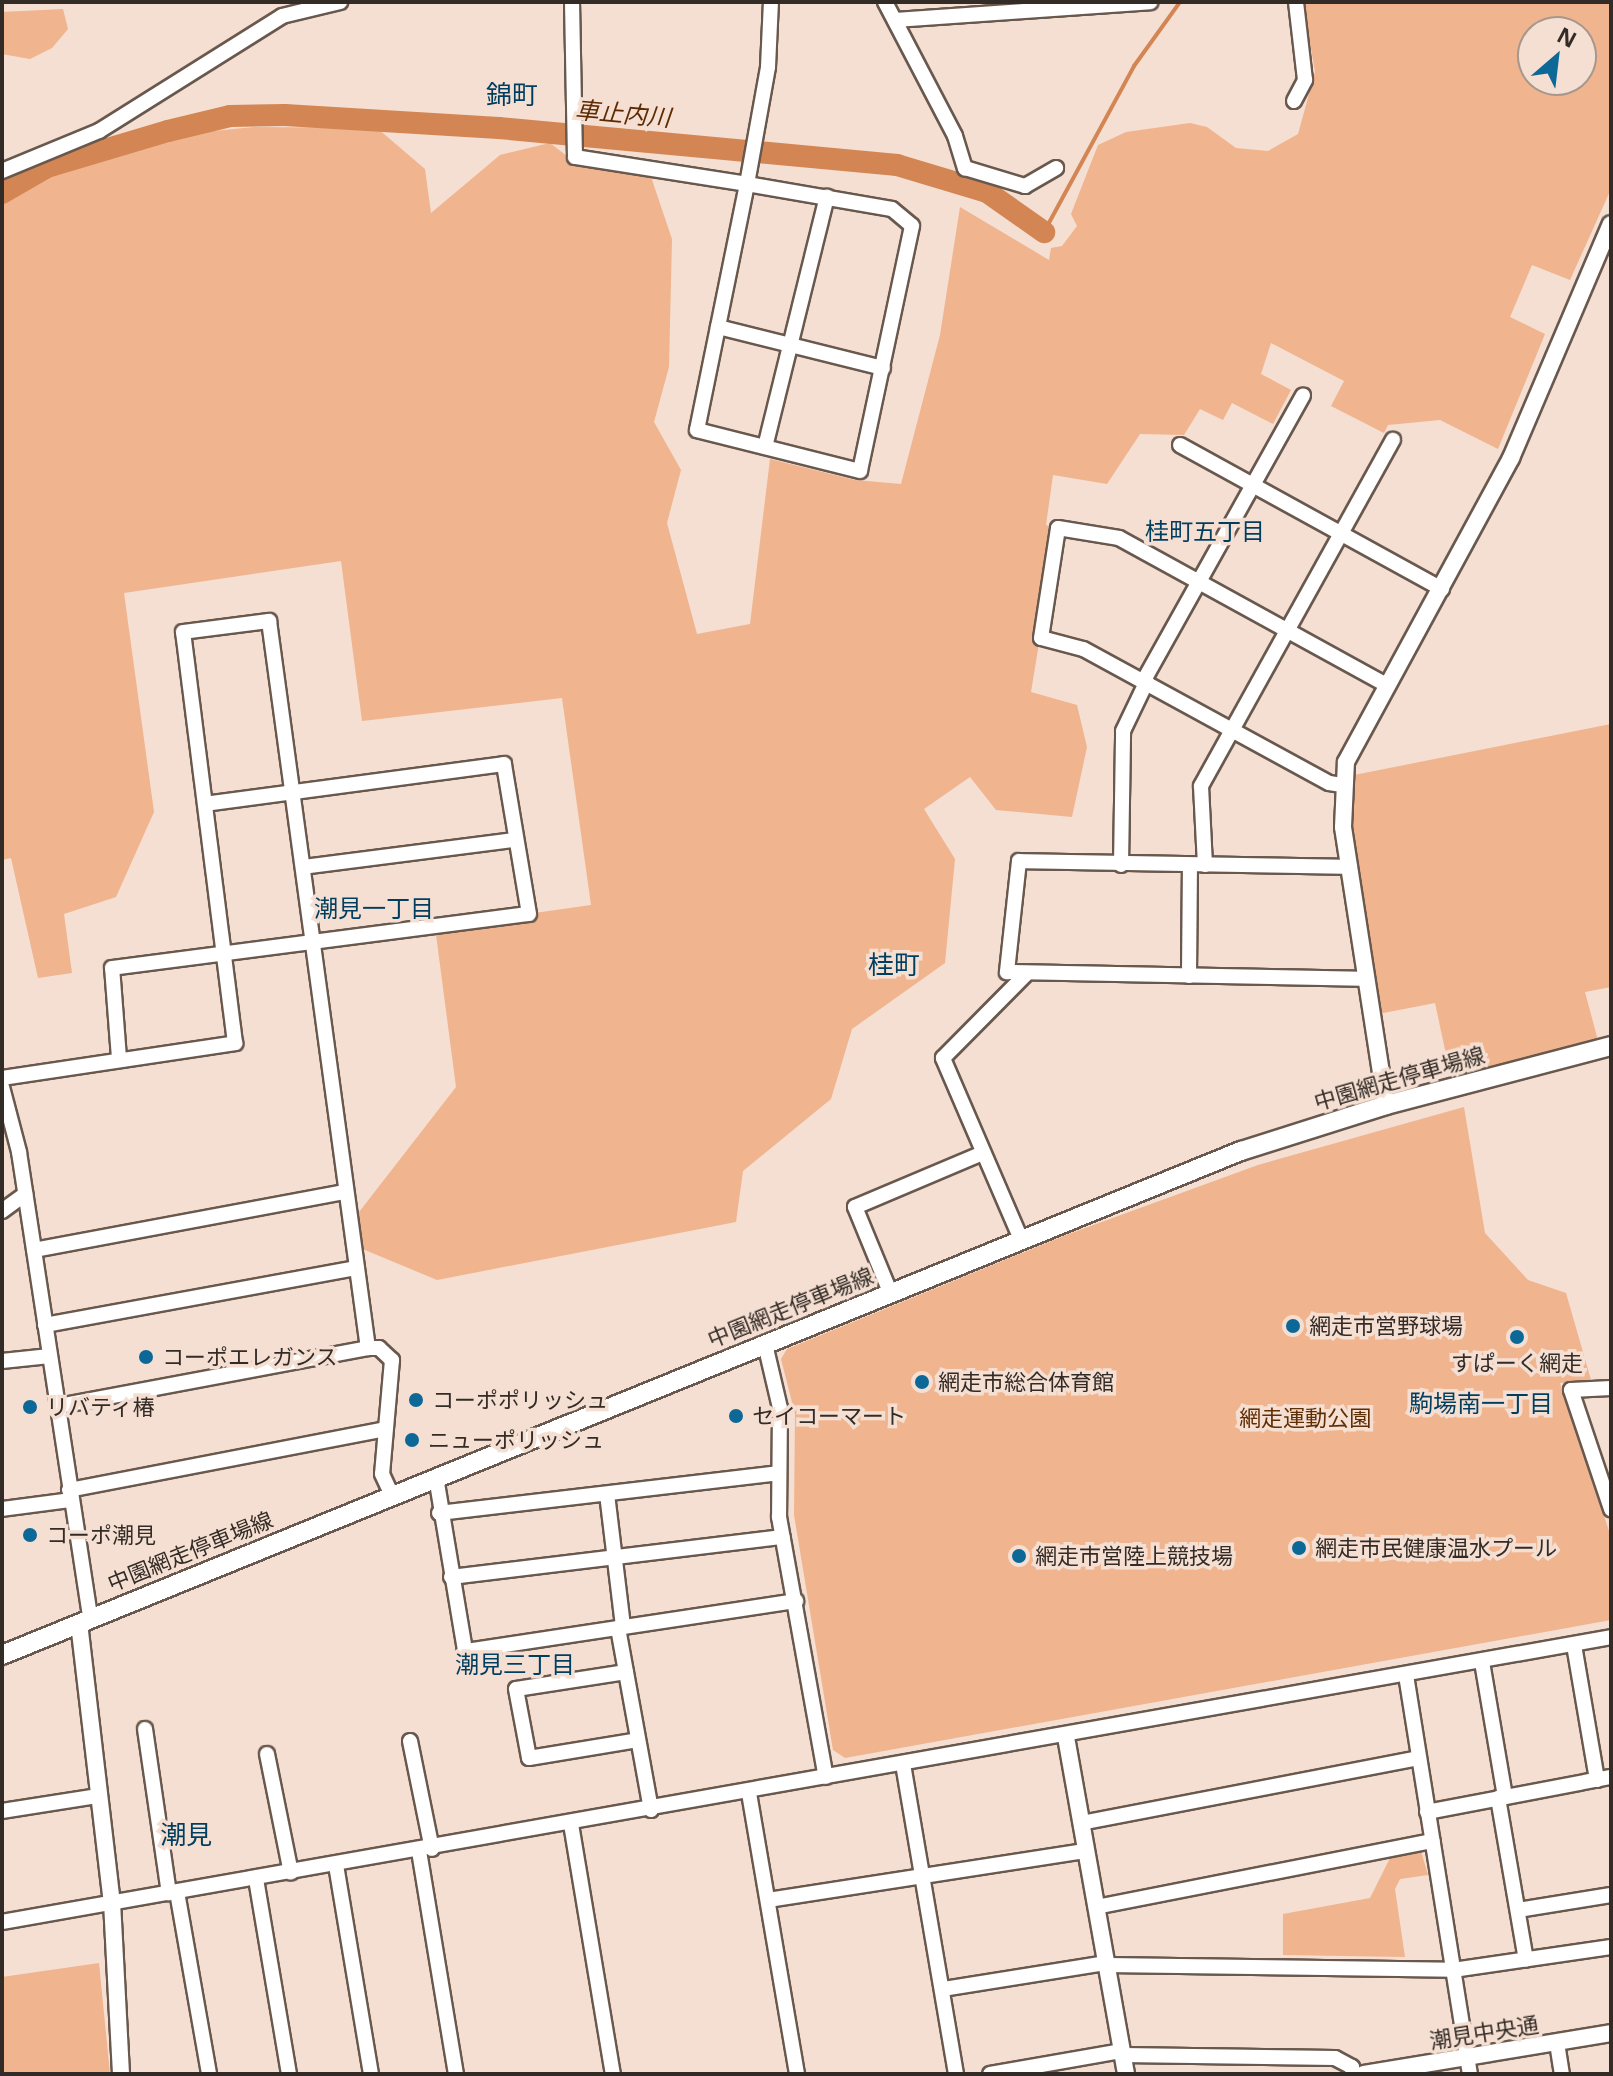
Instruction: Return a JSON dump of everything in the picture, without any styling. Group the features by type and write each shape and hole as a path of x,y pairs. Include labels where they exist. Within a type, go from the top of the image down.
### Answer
{"main road":[{"name":"中園網走停車場線","path":"2,1655 1020,1237 1241,1151 1386,1105 1611,1046"}],"street":[{"path":"2,171 99,131 282,16 340,2"},
{"path":"572,2 571,135 575,157 747,184 827,197 899,211 912,226 860,471 697,430 747,184 768,67 771,2"},
{"path":"885,2 955,136 965,168 1025,186 1056,168"},
{"path":"895,20 1150,2"},
{"path":"1294,101 1305,80 1296,2"},
{"path":"765,447 827,197"},
{"path":"1386,1105 1350,867 1342,785 1346,762 1524,432 1611,224"},
{"path":"718,327 883,368"},
{"path":"1121,865 1123,731 1146,680 1199,581 1303,395"},
{"path":"1189,976 1201,786 1235,730 1393,440"},
{"path":"1180,445 1442,589"},
{"path":"1342,785 1083,649 1041,638 1058,528 1119,538 1386,685"},
{"path":"2,1078 235,1043 183,632 269,621 344,1192 368,1348"},
{"path":"119,1058 112,968 529,914 504,764 206,804"},
{"path":"303,867 515,840"},
{"path":"1350,867 1019,861 1007,972 1367,979"},
{"path":"1020,1237 943,1058 1027,973"},
{"path":"2,1087 25,1194 70,1495 85,1621 98,1796 112,1902 121,2074"},
{"path":"890,1292 855,1207 983,1153"},
{"path":"34,1250 344,1192"},
{"path":"2,1211 25,1194"},
{"path":"45,1325 357,1268"},
{"path":"765,1344 780,1408 778,1473 783,1537 826,1777"},
{"path":"59,1406 379,1348 392,1360 382,1474 392,1495"},
{"path":"2,1361 50,1356"},
{"path":"1611,1388 1571,1390 1611,1509"},
{"path":"2,1509 385,1429"},
{"path":"439,1513 778,1473"},
{"path":"436,1477 439,1513 465,1651 796,1601"},
{"path":"607,1494 626,1672 651,1810"},
{"path":"451,1577 783,1537"},
{"path":"2,1922 1066,1737 1611,1637"},
{"path":"1427,1812 1604,1779 1574,1645"},
{"path":"1482,1662 1526,1960"},
{"path":"626,1672 516,1689 529,1758 638,1740"},
{"path":"1406,1675 1469,2066"},
{"path":"145,1729 209,2074"},
{"path":"1066,1737 1126,2074"},
{"path":"410,1741 456,2074"},
{"path":"267,1754 291,1873"},
{"path":"1081,1823 1417,1758"},
{"path":"903,1764 956,2074"},
{"path":"749,1793 797,2074"},
{"path":"2,1811 98,1796"},
{"path":"571,1824 613,2074"},
{"path":"1096,1907 1433,1841"},
{"path":"768,1900 1086,1851"},
{"path":"336,1865 371,2074"},
{"path":"256,1879 289,2074"},
{"path":"1518,1910 1611,1895"},
{"path":"943,1989 1106,1964 1453,1970 1611,1947"},
{"name":"潮見中央通","path":"1364,2074 1469,2066 1557,2043 1611,2033"},
{"path":"1557,2043 1562,2074"},
{"path":"990,2074 1122,2053 1335,2058 1352,2067 1353,2074"}],"green space":[{"path":"1303,2 1611,2 1611,189 1570,280 1532,265 1510,317 1545,334 1498,449 1440,420 1388,425 1384,433 1331,406 1344,381 1271,343 1261,374 1291,390 1273,424 1232,403 1223,420 1200,409 1184,435 1140,434 1107,484 1053,475 1046,525 1058,528 1031,692 1077,705 1087,747 1072,817 996,810 970,777 924,809 955,859 945,963 852,1029 831,1099 743,1171 736,1222 437,1280 353,1245 349,1225 456,1087 435,927 591,905 562,698 362,721 341,561 124,593 154,812 116,897 64,914 72,973 38,978 11,858 2,860 2,203 26,183 74,165 193,133 254,127 377,128 425,169 431,213 500,155 550,143 576,163 650,174 672,239 669,367 654,422 681,470 667,523 697,634 750,624 770,459 855,480 901,484 940,335 960,207 1049,260 1051,248 1062,246 1077,226 1071,214 1098,145 1126,132 1190,123 1207,127 1236,148 1268,151 1298,134 1315,72"},
{"path":"63,9 68,29 52,48 30,59 2,54 2,12"},
{"path":"1611,724 1611,987 1585,992 1600,1048 1453,1087 1435,1003 1373,1015 1344,777"},
{"name":"網走運動公園","path":"1464,1107 1485,1233 1528,1280 1566,1293 1591,1380 1560,1383 1611,1537 1611,1620 845,1758 833,1750 794,1515 795,1414 781,1359 787,1349 1066,1235 1258,1165"},
{"path":"1421,1851 1428,1875 1400,1879 1395,1889 1405,1957 1283,1955 1283,1914 1370,1898 1391,1856"},
{"path":"99,1963 110,2074 2,2074 2,1977"}],"waterway":[{"path":"1044,232 1134,66 1180,2"},
{"name":"車止内川","path":"2,193 47,167 168,131 230,116 285,115 499,128 897,165 987,192 1044,232"}],"place":[{"name":"網走市営野球場","path":"1293,1326"},
{"name":"すぱーく網走","path":"1517,1337"},
{"name":"コーポエレガンス","path":"146,1357"},
{"name":"網走市総合体育館","path":"922,1382"},
{"name":"コーポポリッシュ","path":"416,1400"},
{"name":"リバティ椿","path":"30,1407"},
{"name":"セイコーマート","path":"736,1416"},
{"name":"ニューポリッシュ","path":"412,1440"},
{"name":"コーポ潮見","path":"30,1535"},
{"name":"網走市民健康温水プール","path":"1299,1548"},
{"name":"網走市営陸上競技場","path":"1019,1556"}],"district":[{"name":"錦町","path":"512,95"},
{"name":"桂町五丁目","path":"1205,531"},
{"name":"潮見一丁目","path":"374,908"},
{"name":"桂町","path":"894,965"},
{"name":"駒場南一丁目","path":"1481,1403"},
{"name":"潮見三丁目","path":"515,1664"},
{"name":"潮見","path":"186,1835"}]}
